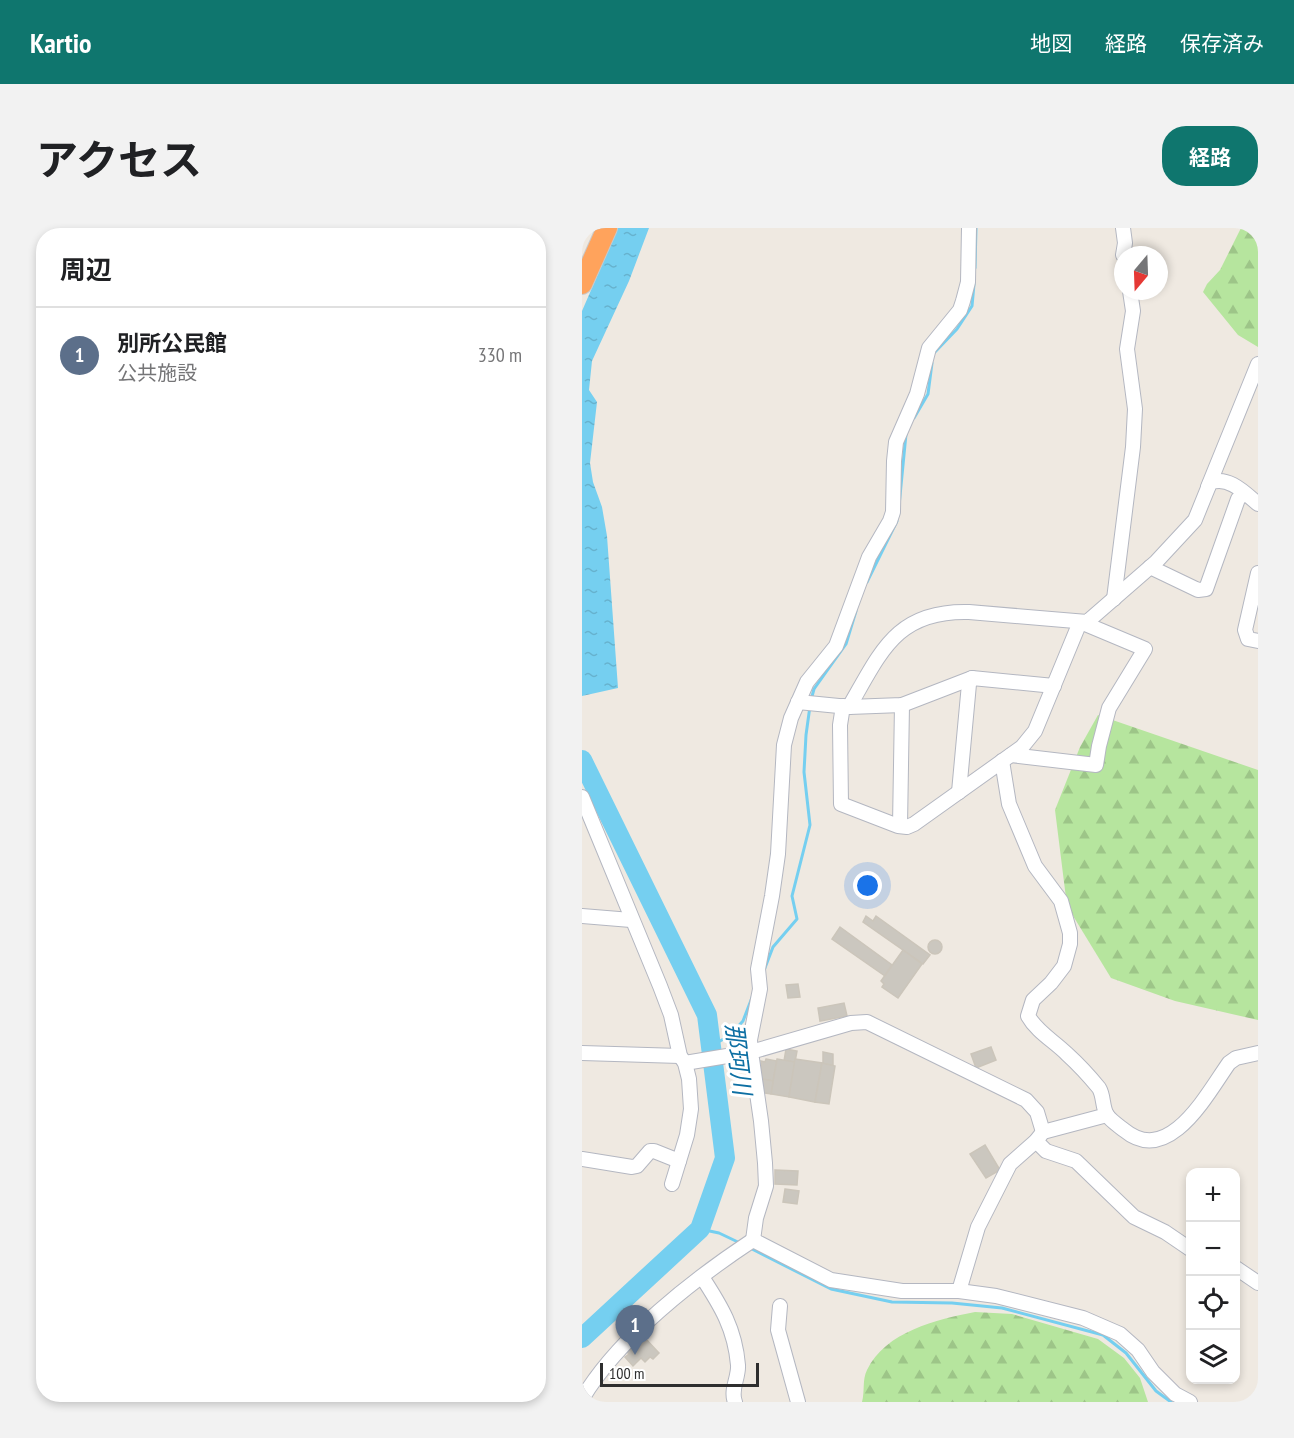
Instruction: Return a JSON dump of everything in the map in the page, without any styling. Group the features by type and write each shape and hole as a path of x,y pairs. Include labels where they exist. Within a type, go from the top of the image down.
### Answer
{"highway":[{"path":"582,284 607,228"}],"street":[{"path":"582,1399 601,1369 616,1352 702,1277 753,1240 756,1218 766,1186 765,1163 748,1053 760,989 758,969 778,855 784,745 798,702 812,675 836,646 869,557 890,521 893,512 896,442 917,394 928,348 956,315 963,301 968,282 969,228"},
{"path":"1123,228 1125,246"},
{"path":"1114,598 1129,495 1133,447 1135,409 1127,349 1132,311 1131,300"},
{"path":"1007,758 1096,765 1109,708 1144,649 1082,623 951,611 925,619 898,633 885,646 846,707 840,725 841,804 900,826 914,824 1022,747 1035,731 1082,623 1092,618 1150,567 1195,520 1258,364"},
{"path":"1208,487 1210,483 1222,480 1258,504"},
{"path":"1150,567 1202,591 1208,586 1238,499 1244,494"},
{"path":"1258,573 1245,630 1248,639 1258,641"},
{"path":"798,702 846,707 902,705 972,678 1053,686"},
{"path":"959,792 969,684 972,678"},
{"path":"900,826 902,705"},
{"path":"1007,758 1009,804 1035,866 1061,901 1070,933 1070,944 1064,966 1051,983 1033,1000 1028,1016 1036,1028 1068,1055 1100,1090 1107,1115 1134,1138 1145,1141 1158,1139 1179,1129 1190,1119 1229,1063 1236,1058 1258,1053"},
{"path":"582,797 667,1005 685,1061 691,1109 687,1135 672,1184"},
{"path":"582,916 631,920"},
{"path":"582,1053 685,1061 748,1053 851,1023 867,1022 1026,1100 1037,1112 1040,1137 1046,1151 1076,1161 1134,1217 1165,1232 1186,1246"},
{"path":"959,1292 978,1227 1010,1164 1040,1137 1107,1115"},
{"path":"582,1160 637,1166 650,1151 654,1151 679,1161"},
{"path":"753,1240 831,1280 902,1291 959,1292 996,1296 1083,1318 1120,1334 1138,1350 1153,1372 1175,1394 1190,1402"},
{"path":"1240,1271 1258,1282"},
{"path":"702,1277 721,1305 735,1339 738,1368 733,1392 735,1402"},
{"path":"780,1306 778,1330 798,1402"}],"green space":[{"path":"1241,228 1258,228 1258,347 1238,335 1203,292 1220,270"},
{"path":"1098,715 1258,770 1258,1020 1175,1001 1111,978 1067,906 1055,810 1080,747"},
{"path":"975,1312 1012,1314 1098,1339 1124,1358 1140,1378 1148,1402 862,1402 867,1370 886,1346 899,1337 929,1323"}],"water":[{"path":"618,228 649,228 629,281 592,361 589,390 597,402 590,463 607,536 618,688 582,696 582,311"}],"building":[{"path":"866,916 873,921 876,916 930,955 923,964 863,922"},
{"path":"840,927 892,965 885,976 832,939"},
{"path":"935,940 940,942 942,947 940,952 935,954 930,952 928,947 930,942"},
{"path":"903,950 922,964 898,998 882,987 884,984 881,981"},
{"path":"798,984 800,997 788,998 786,985"},
{"path":"844,1003 847,1016 820,1021 818,1008"},
{"path":"991,1047 996,1060 976,1068 971,1054"},
{"path":"786,1049 797,1051 795,1062 784,1061"},
{"path":"823,1052 833,1054 833,1065 823,1064"},
{"path":"766,1059 777,1061 773,1081 762,1079 761,1061 765,1062"},
{"path":"777,1059 795,1062 789,1097 771,1094"},
{"path":"795,1059 822,1063 815,1102 789,1097"},
{"path":"822,1063 835,1066 829,1104 815,1102"},
{"path":"763,1079 773,1081 771,1094 765,1093 762,1087"},
{"path":"985,1145 1000,1170 986,1178 970,1154"},
{"path":"775,1170 798,1171 797,1185 775,1184"},
{"path":"785,1189 799,1191 797,1204 783,1202"},
{"path":"644,1337 659,1353 653,1359 650,1357 645,1362 641,1358 633,1366 625,1357 629,1354 627,1352"}],"waterway":[{"path":"975,268 976,228"},
{"path":"934,353 957,329 972,306 974,284"},
{"path":"914,418 928,394 932,363"},
{"path":"899,506 906,434"},
{"path":"867,582 897,521"},
{"path":"811,700 814,689 846,644 856,611"},
{"path":"763,973 773,947 797,919 792,896 810,825 804,772 810,706"},
{"name":"那珂川","path":"582,760 707,1015 725,1158 700,1229 582,1338"},
{"path":"711,1046 729,1036 743,1021 753,995"},
{"path":"700,1229 719,1233 740,1243"},
{"path":"748,1247 831,1289 892,1302 952,1303 1002,1308 1103,1335 1126,1353 1156,1391 1171,1402"}],"place":[{"name":"別所公民館","path":"635,1355"}]}
